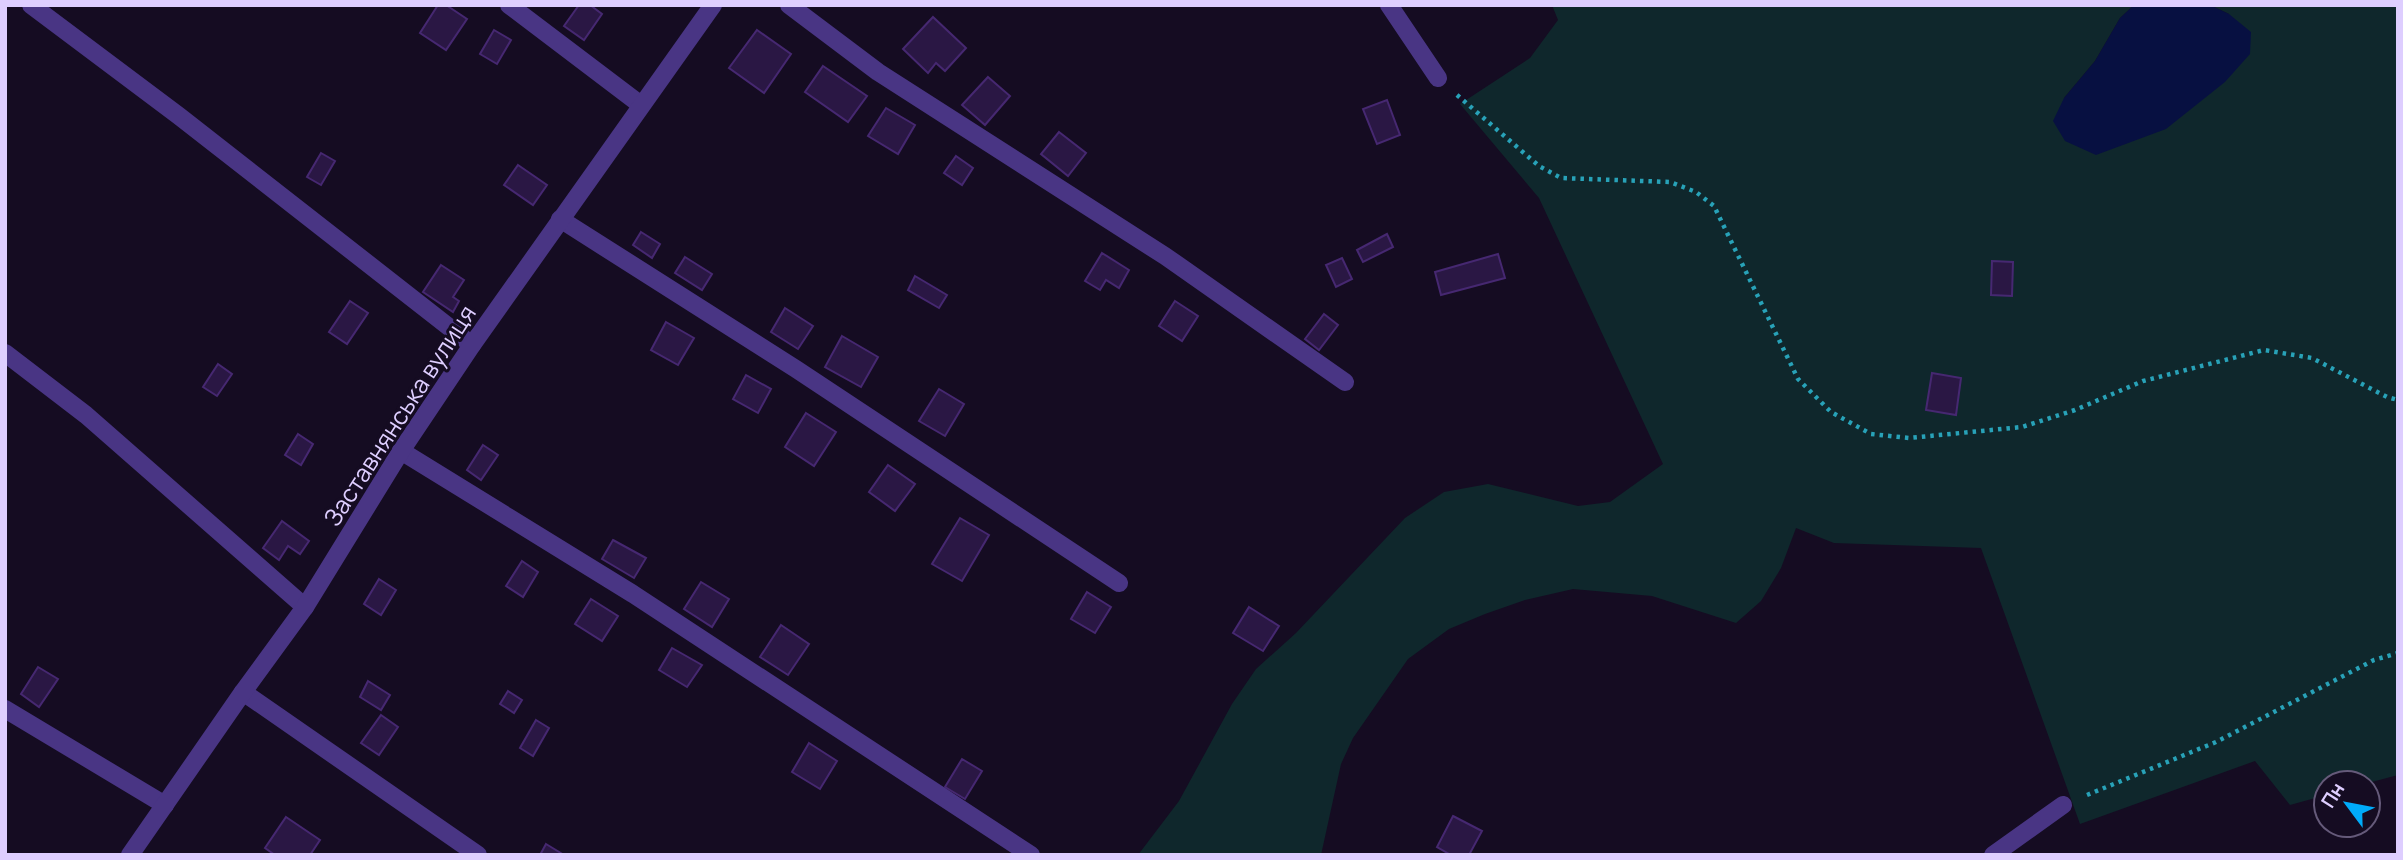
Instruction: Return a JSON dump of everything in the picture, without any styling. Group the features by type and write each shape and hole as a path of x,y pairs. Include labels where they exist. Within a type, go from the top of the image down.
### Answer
{"street":[{"path":"31,5 179,116 472,345"},
{"path":"509,5 641,105"},
{"name":"Заставнянська вулиця","path":"130,855 305,607 401,451 472,345 713,5"},
{"path":"789,5 878,72 1165,256 1345,382"},
{"path":"1389,5 1438,78"},
{"path":"560,219 796,369 1119,583"},
{"path":"5,353 86,415 305,607"},
{"path":"401,451 633,594 1031,855"},
{"path":"243,692 478,855"},
{"path":"5,709 165,806"},
{"path":"1993,855 2063,806"}],"path":[{"path":"1438,78 1539,166 1561,178 1670,182 1696,192 1714,206 1798,379 1831,412 1871,434 1909,438 2022,427 2075,410 2143,381 2264,350 2312,358 2386,397 2398,400"},
{"path":"2063,806 2216,741 2374,660 2398,653"}],"green space":[{"path":"1552,5 2134,5 2120,18 2095,61 2064,98 2229,14 2210,5 2398,5 2398,775 2382,779 2382,769 2312,769 2312,799 2290,805 2255,761 2080,824 1981,548 1834,543 1796,528 1781,568 1761,601 1736,623 1652,596 1573,589 1525,600 1449,629 1408,659 1353,738 1341,764 1321,855 1138,855 1179,801 1232,704 1256,669 1296,633 1405,518 1444,492 1488,484 1578,506 1610,502 1663,464 1539,198 1460,104 1530,58 1558,20"}],"shaded area":[{"path":"2134,5 2210,5 2229,14 2251,32 2250,54 2225,82 2166,129 2096,155 2065,141 2053,121 2064,98 2095,61 2120,18"}],"building":[{"path":"438,5 446,5 467,19 446,50 420,33"},
{"path":"579,5 590,5 602,14 584,40 564,26"},
{"path":"933,17 966,48 945,71 936,63 928,73 903,49"},
{"path":"494,30 511,40 497,64 480,54"},
{"path":"757,30 791,54 764,93 729,68"},
{"path":"823,66 867,96 848,122 805,92"},
{"path":"988,77 1010,96 985,125 962,105"},
{"path":"1387,100 1400,135 1377,144 1363,109"},
{"path":"886,108 915,125 898,154 868,136"},
{"path":"1059,132 1086,153 1068,176 1041,154"},
{"path":"321,153 335,161 321,185 307,177"},
{"path":"956,156 973,168 962,185 944,173"},
{"path":"518,165 547,185 533,205 504,185"},
{"path":"641,232 660,244 652,258 633,245"},
{"path":"1387,234 1393,247 1363,262 1357,250"},
{"path":"1102,253 1129,270 1119,288 1106,280 1100,290 1085,281"},
{"path":"1498,254 1505,278 1441,295 1435,272"},
{"path":"685,257 712,274 702,290 675,273"},
{"path":"1342,258 1352,279 1336,287 1326,265"},
{"path":"1992,261 2013,262 2012,296 1991,295"},
{"path":"441,265 464,280 453,297 459,301 453,312 423,292"},
{"path":"915,276 947,295 939,308 908,290"},
{"path":"350,301 368,313 347,344 329,332"},
{"path":"1175,301 1198,316 1182,341 1159,326"},
{"path":"785,308 813,326 798,349 771,332"},
{"path":"1324,314 1338,325 1319,350 1305,339"},
{"path":"666,322 694,338 678,365 651,350"},
{"path":"842,336 878,357 861,387 825,367"},
{"path":"218,364 232,374 217,396 203,387"},
{"path":"1932,373 1961,378 1956,415 1926,410"},
{"path":"746,375 771,389 758,413 733,399"},
{"path":"939,389 964,404 945,436 919,421"},
{"path":"806,413 836,432 814,466 785,447"},
{"path":"298,434 313,444 301,465 285,455"},
{"path":"483,445 498,455 481,480 467,470"},
{"path":"888,465 915,484 895,511 869,492"},
{"path":"960,518 989,535 962,581 932,564"},
{"path":"282,521 309,541 300,554 288,546 279,560 263,548"},
{"path":"613,540 646,558 634,578 602,559"},
{"path":"522,561 538,572 523,597 506,586"},
{"path":"379,579 396,590 381,615 364,604"},
{"path":"701,582 729,599 712,627 684,609"},
{"path":"1087,592 1111,607 1095,633 1071,619"},
{"path":"591,599 618,616 602,641 575,624"},
{"path":"1249,607 1279,626 1263,651 1233,633"},
{"path":"781,625 809,644 788,675 760,657"},
{"path":"672,648 702,665 687,687 659,670"},
{"path":"38,667 58,679 39,707 21,694"},
{"path":"368,681 390,695 381,710 360,697"},
{"path":"508,691 522,700 514,713 500,704"},
{"path":"381,715 398,727 379,755 361,743"},
{"path":"536,720 549,728 533,756 520,748"},
{"path":"809,743 837,761 820,789 792,772"},
{"path":"962,759 982,771 965,799 945,787"},
{"path":"1453,816 1482,831 1469,855 1451,855 1437,847"},
{"path":"286,817 320,840 310,855 275,855 265,848"},
{"path":"546,844 564,855 540,855"}]}
